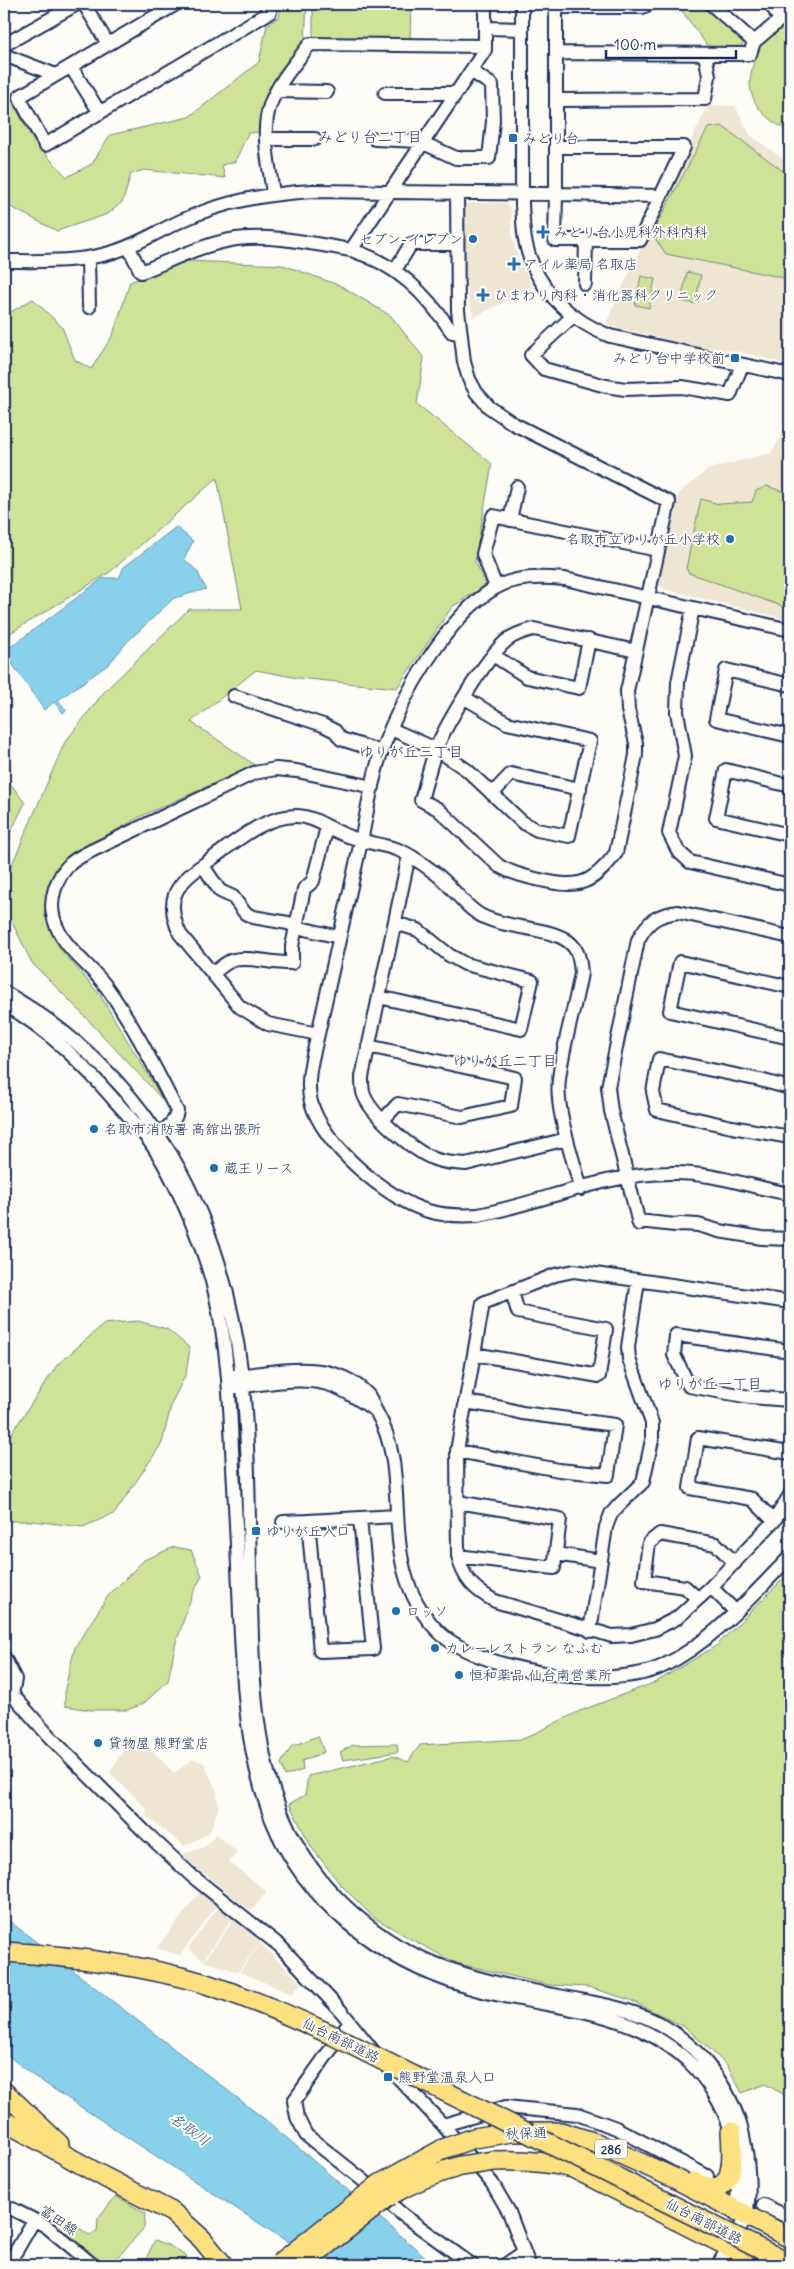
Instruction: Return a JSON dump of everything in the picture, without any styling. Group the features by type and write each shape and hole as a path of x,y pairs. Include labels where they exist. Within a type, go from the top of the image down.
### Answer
{"highway":[{"name":"仙台南部道路","path":"4,1952 99,1961 149,1970 203,1983 266,2005 330,2034 790,2264"},
{"path":"4,2092 80,2163"},
{"path":"4,2121 172,2212 202,2238 223,2265"},
{"name":"秋保通","path":"279,2265 443,2149 474,2138 512,2132 561,2132 596,2143 790,2238"},
{"path":"632,2159 649,2162 708,2188 719,2187 727,2180 731,2172 733,2161 731,2132"},
{"name":"秋保通","path":"301,2265 385,2190 404,2187 436,2173 461,2166 494,2161 523,2160 548,2161 573,2168 765,2265"}],"street":[{"path":"4,46 77,4"},
{"path":"84,4 108,44"},
{"path":"176,4 19,97 46,145 270,12 266,4"},
{"path":"352,250 485,50 485,4"},
{"path":"522,4 522,193 525,238 529,254 544,285 554,298 573,316 594,330 610,336 790,375"},
{"path":"556,147 684,147 640,240 555,240 556,5 643,7 649,4"},
{"path":"711,4 754,42"},
{"path":"556,53 750,54 754,42 780,20 771,4"},
{"path":"485,28 521,28"},
{"path":"273,194 266,139 267,116 277,91 310,44 485,46"},
{"path":"4,54 56,75"},
{"path":"556,100 705,99 709,76 706,54"},
{"path":"70,67 100,113"},
{"path":"375,140 423,143 456,158 489,158 493,121 492,85 471,70"},
{"path":"277,91 327,92"},
{"path":"385,93 456,93"},
{"path":"266,139 315,139"},
{"path":"4,261 88,258 129,248 204,211 244,199 273,194 312,191 660,196"},
{"path":"457,193 456,244 461,334 464,362 469,379 489,407 514,424 669,502 647,598 636,651 627,691 628,710 636,742 635,768 616,853 608,864 590,879 571,886 510,873 499,866 438,809 421,800 436,749 493,654 508,639 534,629 636,651"},
{"path":"129,248 141,272 206,246 236,239 273,237 352,250 395,270 431,302 452,332 461,334"},
{"path":"585,284 586,240"},
{"path":"395,270 411,244 456,244"},
{"path":"88,258 89,307"},
{"path":"573,316 531,355 544,369 606,386 625,389 682,387 730,395 742,365"},
{"path":"510,520 517,487"},
{"path":"496,587 483,554 493,516 658,550"},
{"path":"790,630 565,579 537,576 516,580 496,587 470,605 453,625 404,700 382,752 309,1080 310,1096 317,1118 325,1133 348,1158 406,1203 429,1212 444,1215 478,1215 650,1174 698,1174 790,1194"},
{"path":"693,608 678,682 677,712 685,756 669,834 678,851 690,862 790,886"},
{"path":"493,654 527,677 578,688 589,640"},
{"path":"790,685 726,670 716,719 790,736"},
{"path":"234,696 323,725 334,731 341,739 382,752"},
{"path":"391,729 436,749 467,770 522,822 537,830 569,836 590,742 507,723 465,698"},
{"path":"154,1137 171,1124 176,1118 177,1111 134,1030 104,984 62,937 53,918 53,897 61,875 72,861 254,773 276,769 297,771 373,787"},
{"path":"790,786 726,770 716,818 790,835"},
{"path":"492,794 511,774 580,789"},
{"path":"318,1034 268,1024 253,1017 240,1007 180,934 174,920 172,904 176,889 189,874 260,826 276,819 295,816 308,818 361,840 409,855 436,873 482,916 505,924 558,935 575,949 580,960 581,973 559,1080 567,1139 581,1189"},
{"path":"213,973 232,961 247,958 275,964 292,963 292,946 304,889 313,881 327,827"},
{"path":"409,855 362,1077 363,1093 374,1111 412,1146 432,1159 448,1163 466,1164 567,1139"},
{"path":"203,866 220,891 233,897 245,913 253,917 288,923 296,927 340,937"},
{"path":"790,937 678,912 663,914 646,924 638,940 608,1087 611,1111 638,1222 698,1225 719,1231 762,1238 790,1239"},
{"path":"379,997 521,1029 532,981 465,964 418,930 395,923"},
{"path":"790,987 680,962 670,1011 790,1038"},
{"path":"4,992 47,1019 82,1047 114,1078 198,1205 214,1247 227,1292 242,1381 247,1458 252,1662 262,1748 270,1785 284,1820 300,1851 322,1880 360,1919 397,1944 432,1963 480,1980 627,2011 648,2018 668,2028 685,2042 714,2071 736,2112 747,2155 741,2213 728,2247 718,2265"},
{"path":"4,1004 62,1045 154,1137 203,1253 219,1310 228,1382 243,1675 249,1736 260,1786 274,1824 292,1858 320,1896 358,1932 383,1950 412,1966 464,1986 600,2014 653,2034 672,2046 703,2076 717,2098 731,2132 738,2167 741,2213"},
{"path":"368,1046 515,1078 512,1106 462,1117 398,1104 384,1120"},
{"path":"790,1088 659,1059 653,1092 657,1110 732,1127 790,1137"},
{"path":"790,1302 574,1271 555,1275 483,1303 457,1451 458,1556 461,1569 468,1582 481,1594 495,1601 612,1636 631,1636 655,1629 677,1618 711,1587 774,1521 790,1496"},
{"path":"590,1630 606,1527 611,1514 643,1482 652,1440 652,1423 629,1359 628,1346 638,1281"},
{"path":"474,1354 599,1376 606,1329 518,1312 512,1292"},
{"path":"790,1351 676,1334 674,1355 689,1386 750,1397 790,1400"},
{"path":"228,1382 305,1369 328,1371 357,1386 370,1396 376,1411 384,1423 390,1441 396,1516 403,1568 414,1599 421,1611 454,1644 478,1656 499,1663 591,1678 608,1678 641,1673 661,1667 684,1655 707,1639 790,1557"},
{"path":"457,1451 559,1470 608,1475 615,1425 522,1414 503,1408 465,1402"},
{"path":"774,1521 752,1499 690,1488 698,1438 790,1453"},
{"path":"457,1502 560,1519 554,1568 458,1556"},
{"path":"282,1522 396,1516"},
{"path":"308,1521 320,1651 373,1649 360,1519"},
{"path":"698,1599 685,1587 644,1581 649,1542 660,1534 716,1544 735,1563"},
{"path":"556,1554 601,1561"},
{"path":"711,1587 735,1612"},
{"path":"4,1657 15,1678 8,1690 112,1799 192,1876 280,1946 350,2022 374,2052 443,2125 492,2183 509,2212 529,2265"},
{"path":"350,2022 294,2101 297,2117 306,2135 403,2215 472,2265"},
{"path":"443,2125 506,2107 576,2114 616,2128 707,2176"},
{"name":"富田線","path":"4,2205 46,2226 93,2265"},
{"path":"763,2205 790,2218"},
{"path":"8,2265 12,2255 34,2220"},
{"path":"505,2265 524,2252"}],"shaded area":[{"path":"708,105 735,106 750,135 790,164 790,365 740,352 701,347 613,327 606,323"},
{"path":"468,203 505,203 511,209 512,236 518,257 533,288 474,317 469,302 464,259 464,206"},
{"name":"名取市立ゆりが丘小学校","path":"785,431 790,437 790,620 664,589 659,585 679,493 709,469 771,453"},
{"path":"131,1736 139,1737 174,1773 193,1759 204,1763 217,1792 218,1809 209,1833 185,1846 146,1816 147,1809 110,1773"},
{"path":"216,1834 237,1852 229,1862 267,1892 251,1911 181,1855 205,1847"},
{"path":"200,1892 217,1905 180,1955 157,1948"},
{"path":"218,1907 233,1918 203,1960 188,1948"},
{"path":"234,1920 260,1942 238,1972 204,1961"},
{"path":"260,1943 301,1983 292,1994 240,1972"}],"green space":[{"path":"282,4 307,4 305,39 275,83 270,86 266,96 268,100 260,120 261,132 248,133 235,162 222,165 225,178 144,170 131,174 123,201 108,214 57,231 7,205 4,199 4,95 10,97 34,142 67,177 92,164 110,135 189,117 259,62 267,25 279,17"},
{"path":"313,4 411,4 410,42 313,39"},
{"path":"677,4 705,4 746,38 740,49 709,48"},
{"path":"776,4 790,4 790,131 762,113 753,99 750,82 759,43 786,22"},
{"path":"722,126 790,176 790,279 666,254 652,234 708,128"},
{"path":"186,261 283,265 341,286 391,316 424,358 417,404 492,464 475,561 486,585 452,607 397,688 298,678 256,670 191,722 255,765 139,817 56,867 44,913 61,950 100,995 164,1101 32,963 9,916 4,883 65,742 105,691 189,609 242,609 217,478 110,572 4,637 4,316 33,299 62,327 75,360 91,369 113,335 130,282"},
{"path":"687,272 701,275 695,304 681,301"},
{"path":"641,276 655,279 649,308 635,305"},
{"path":"767,486 790,494 790,609 689,573 686,568 701,499 719,504 752,502 756,491"},
{"path":"4,775 25,803 4,845"},
{"path":"138,1321 167,1329 190,1348 186,1374 172,1402 162,1443 115,1513 83,1527 33,1521 4,1521 4,1441 9,1437 58,1364 104,1324"},
{"path":"174,1547 191,1550 202,1576 192,1595 175,1646 168,1681 143,1704 127,1710 91,1710 65,1706 65,1688 75,1647 108,1596 144,1560"},
{"path":"790,1572 790,2098 765,2084 742,2093 727,2065 685,2027 630,2000 588,1987 549,1985 456,1963 373,1917 340,1884 312,1848 289,1804 305,1795 308,1776 393,1756 408,1762 420,1745 523,1739 580,1711 656,1682 716,1646"},
{"path":"318,1736 324,1752 302,1761 303,1770 285,1776 281,1763 292,1746"},
{"path":"397,1744 398,1752 343,1760 340,1752 353,1745"},
{"path":"116,2196 145,2213 144,2228 117,2258 118,2265 101,2265 52,2224 60,2214 89,2235 97,2231 98,2218"},
{"path":"155,2240 170,2246 187,2257 182,2265 143,2265"}],"water":[{"path":"176,527 193,541 184,559 197,571 206,589 174,598 127,642 109,664 58,700 66,710 63,713 54,702 44,710 4,652 103,578 119,578 124,567"},
{"name":"名取川","path":"4,1917 267,2121 435,2265 323,2265 32,2075 4,2052"}],"place":[{"name":"みどり台","path":"513,138"},
{"name":"みどり台小児科外科内科","path":"543,232"},
{"name":"セブン-イレブン","path":"473,239"},
{"name":"アイル薬局 名取店","path":"514,264"},
{"name":"ひまわり内科・消化器科クリニック","path":"483,295"},
{"name":"みどり台中学校前","path":"735,358"},
{"name":"名取市立ゆりが丘小学校","path":"730,539"},
{"name":"名取市消防署 高舘出張所","path":"94,1129"},
{"name":"蔵王リース","path":"214,1168"},
{"name":"ゆりが丘入口","path":"256,1531"},
{"name":"ロッソ","path":"396,1611"},
{"name":"カレーレストラン なふむ","path":"435,1648"},
{"name":"恒和薬品 仙台南営業所","path":"459,1675"},
{"name":"貸物屋 熊野堂店","path":"98,1743"},
{"name":"熊野堂温泉入口","path":"388,2077"}],"district":[{"name":"みどり台二丁目","path":"370,136"},
{"name":"ゆりが丘三丁目","path":"411,751"},
{"name":"ゆりが丘二丁目","path":"505,1060"},
{"name":"ゆりが丘一丁目","path":"710,1383"}]}
